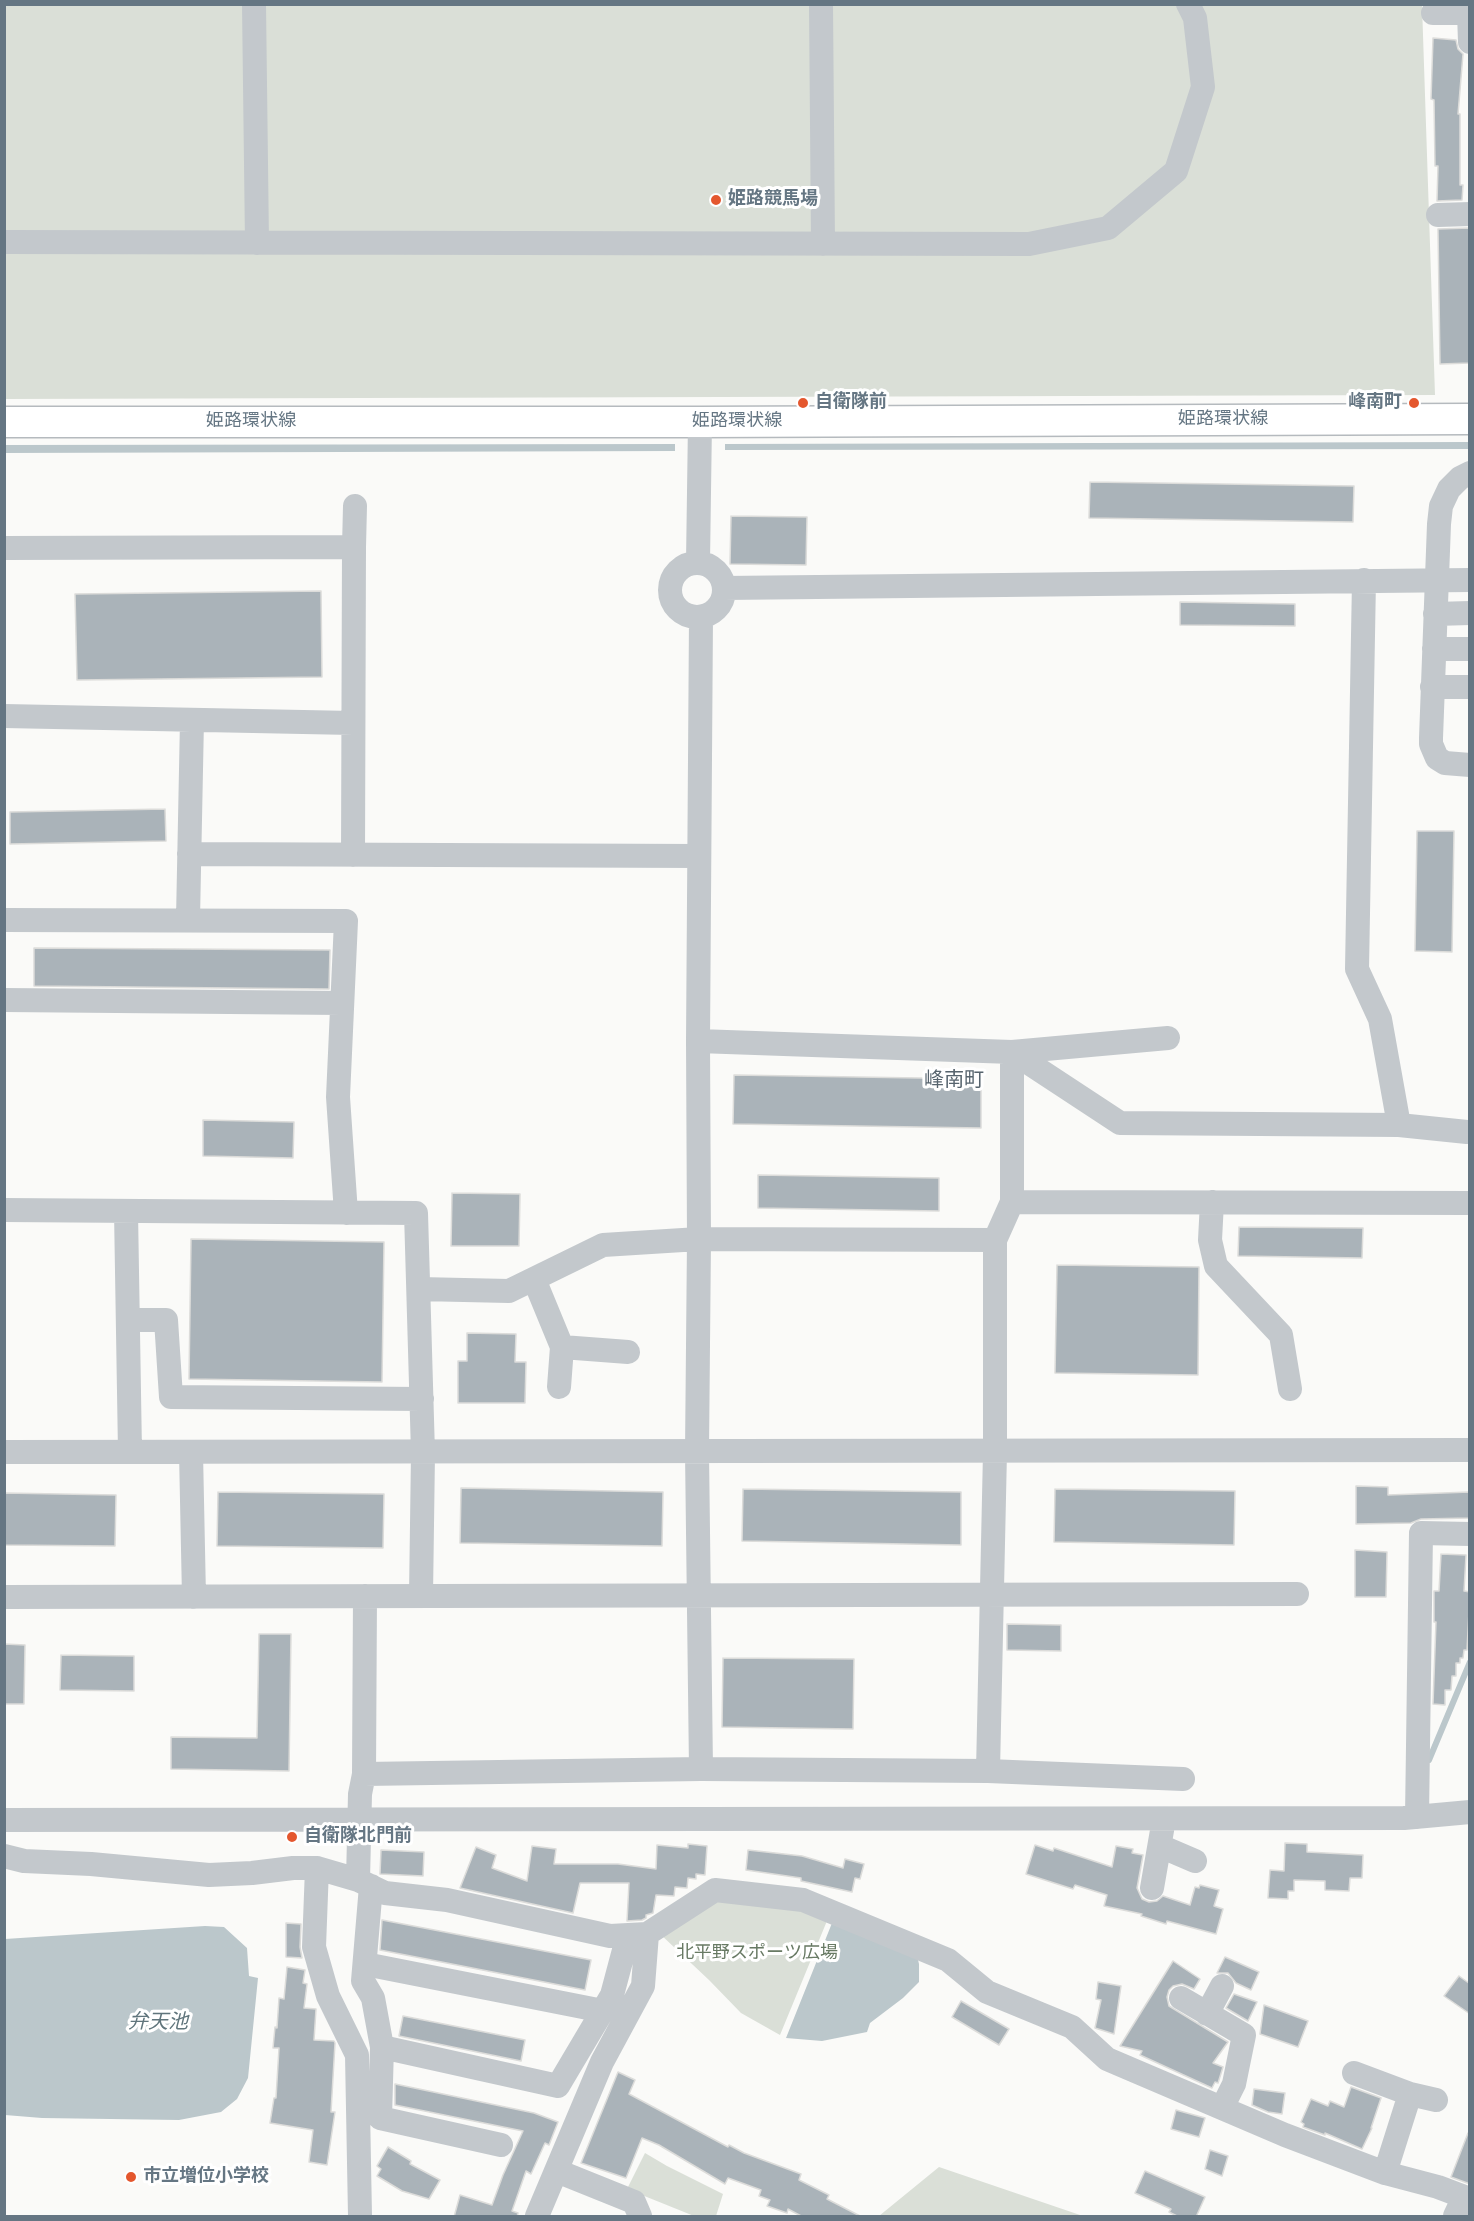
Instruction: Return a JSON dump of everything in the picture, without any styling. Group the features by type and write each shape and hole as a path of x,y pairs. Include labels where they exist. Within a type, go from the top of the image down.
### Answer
{"main road":[{"name":"姫路環状線","path":"4,422 1470,419"}],"street":[{"path":"254,4 257,243"},
{"path":"821,4 823,244"},
{"path":"4,242 1029,244 1108,228 1176,171 1203,87 1195,18 1188,4"},
{"path":"1433,13 1469,14 1470,42"},
{"path":"1438,215 1470,214"},
{"path":"698,562 700,422"},
{"path":"1466,482 1449,489 1441,506 1431,738 1433,751 1437,758 1445,763 1470,765"},
{"path":"353,855 355,506"},
{"path":"4,548 354,547"},
{"path":"698,562 711,566 720,575 724,588 721,601 713,611 701,617 689,615 678,609 671,597 670,585 675,573 686,565 698,562"},
{"path":"1364,580 1357,969 1380,1019 1399,1125"},
{"path":"724,588 1470,580"},
{"path":"1435,614 1470,613"},
{"path":"700,1770 696,1452 701,617"},
{"path":"1434,649 1470,649"},
{"path":"1432,687 1470,687"},
{"path":"4,716 353,723"},
{"path":"188,919 192,720"},
{"path":"189,854 698,856"},
{"path":"4,920 346,921 338,1097 346,1213"},
{"path":"4,1000 342,1003"},
{"path":"698,1041 1012,1052 1168,1038"},
{"path":"1012,1052 1120,1123 1399,1125 1467,1132"},
{"path":"988,1771 995,1452 995,1240 1012,1202 1012,1052"},
{"path":"1012,1202 1470,1203"},
{"path":"1212,1202 1210,1240 1216,1266 1281,1335 1290,1389"},
{"path":"4,1210 416,1213 423,1452 421,1596"},
{"path":"126,1211 130,1452"},
{"path":"419,1289 508,1291 603,1245 699,1239 995,1240"},
{"path":"534,1279 562,1347 559,1387"},
{"path":"128,1320 166,1320 171,1396 422,1399"},
{"path":"562,1347 628,1352"},
{"path":"4,1452 1470,1450"},
{"path":"191,1452 194,1597"},
{"path":"1418,1817 1421,1533 1470,1534"},
{"path":"4,1597 1297,1594"},
{"path":"365,1596 364,1774 360,1794 359,1821 364,1883 363,1981 373,1998 382,2047 380,2118 501,2145"},
{"path":"364,1774 700,1770 988,1771 1183,1779"},
{"path":"4,1820 1164,1819 1418,1817 1470,1812"},
{"path":"1152,1888 1164,1819"},
{"path":"1160,1846 1195,1861"},
{"path":"4,1856 24,1861 91,1864 209,1875 317,1868 364,1883 385,1893 447,1900 610,1936 638,1934 715,1890 803,1900 948,1960 987,1992 1072,2027 1107,2059 1285,2135 1385,2173 1438,2187 1463,2204"},
{"path":"317,1868 314,1947 328,1996 357,2055 360,2217"},
{"path":"382,2047 558,2086 612,1995 638,1934"},
{"path":"537,2217 602,2062 643,1986 638,1934"},
{"path":"364,1964 603,2011"},
{"path":"1207,2014 1222,1986"},
{"path":"1181,1998 1244,2035 1234,2084 1222,2108"},
{"path":"1354,2073 1410,2094 1436,2100"},
{"path":"1385,2173 1410,2094"},
{"path":"557,2171 634,2202 640,2217"}],"green space":[{"name":"姫路競馬場","path":"4,5 1422,5 1435,395 5,399"},
{"name":"北平野スポーツ広場","path":"724,1895 829,1916 780,2035 741,2013 659,1933"},
{"path":"645,2153 723,2194 716,2216 694,2216 627,2189"},
{"path":"939,2167 1083,2216 879,2216"}],"water":[{"path":"1469,442 1469,449 725,450 725,444"},
{"path":"675,444 675,451 4,453 5,445"},
{"path":"834,1918 915,1947 919,1964 919,1982 903,1998 870,2023 867,2032 822,2041 786,2038"},
{"name":"弁天池","path":"205,1926 224,1927 247,1948 249,1976 258,1978 248,2078 237,2099 221,2112 179,2120 42,2118 5,2115 5,1939"}],"building":[{"path":"1433,38 1456,40 1458,49 1463,54 1458,114 1460,114 1462,200 1437,201 1438,166 1435,166 1434,100 1431,99"},
{"path":"1470,228 1470,363 1440,364 1438,229"},
{"path":"1090,482 1354,486 1353,522 1089,518"},
{"path":"731,516 807,517 806,565 730,564"},
{"path":"321,591 322,677 77,680 75,594"},
{"path":"1180,602 1295,604 1295,626 1180,625"},
{"path":"165,809 166,841 10,844 10,812"},
{"path":"1417,831 1454,831 1452,952 1415,951"},
{"path":"34,948 330,950 329,989 34,986"},
{"path":"734,1075 981,1079 981,1128 733,1124"},
{"path":"203,1120 294,1122 293,1158 203,1156"},
{"path":"758,1175 939,1178 939,1211 758,1208"},
{"path":"452,1193 520,1194 519,1246 451,1246"},
{"path":"1239,1227 1363,1228 1362,1258 1238,1256"},
{"path":"191,1239 384,1242 382,1382 189,1379"},
{"path":"1057,1265 1199,1267 1198,1375 1055,1373"},
{"path":"467,1333 516,1334 515,1362 526,1362 525,1403 458,1403 458,1361 467,1361"},
{"path":"1356,1486 1388,1487 1388,1495 1470,1492 1470,1518 1421,1519 1411,1523 1356,1524"},
{"path":"461,1488 663,1492 662,1546 460,1543"},
{"path":"743,1489 961,1492 961,1545 742,1541"},
{"path":"1055,1489 1235,1491 1234,1545 1054,1542"},
{"path":"218,1492 384,1494 383,1548 217,1546"},
{"path":"4,1493 116,1495 115,1546 4,1545"},
{"path":"1355,1550 1387,1552 1386,1597 1355,1597"},
{"path":"1441,1554 1466,1555 1464,1591 1470,1592 1467,1650 1464,1650 1460,1663 1456,1663 1456,1676 1452,1676 1451,1690 1445,1690 1445,1705 1433,1704 1436,1622 1434,1622 1434,1591 1439,1591"},
{"path":"1007,1624 1061,1625 1061,1651 1007,1650"},
{"path":"259,1634 291,1634 289,1771 171,1769 171,1737 257,1738"},
{"path":"4,1644 25,1645 24,1704 4,1704"},
{"path":"61,1655 134,1656 134,1691 60,1690"},
{"path":"723,1658 854,1659 853,1729 722,1727"},
{"path":"1285,1843 1307,1844 1307,1852 1363,1855 1362,1878 1350,1878 1349,1891 1325,1890 1325,1881 1294,1880 1294,1891 1288,1891 1288,1899 1268,1898 1270,1870 1284,1871"},
{"path":"688,1844 707,1846 705,1875 696,1874 696,1879 688,1878 687,1888 675,1887 674,1896 656,1895 653,1913 646,1915 646,1918 642,1920 627,1921 629,1883 580,1883 573,1913 460,1888 476,1847 496,1855 492,1868 527,1881 532,1846 556,1849 554,1864 618,1864 656,1869 657,1845 688,1848"},
{"path":"1035,1845 1053,1851 1054,1848 1112,1867 1116,1846 1133,1849 1132,1853 1143,1855 1137,1888 1142,1899 1149,1902 1157,1901 1163,1896 1190,1905 1195,1887 1199,1888 1200,1885 1219,1890 1214,1906 1223,1909 1216,1934 1167,1921 1166,1924 1141,1916 1142,1914 1104,1906 1107,1895 1075,1885 1073,1889 1026,1874"},
{"path":"381,1850 424,1852 423,1876 380,1874"},
{"path":"748,1850 802,1856 843,1868 845,1859 864,1864 860,1879 855,1878 852,1892 801,1881 801,1878 746,1870"},
{"path":"382,1920 591,1960 585,1990 380,1950"},
{"path":"286,1923 301,1924 302,1958 286,1957"},
{"path":"1225,1957 1259,1972 1251,1990 1236,1983 1228,1973 1217,1973"},
{"path":"1173,1961 1200,1979 1194,1989 1182,1984 1173,1986 1167,1997 1169,2006 1228,2042 1213,2063 1223,2067 1218,2083 1215,2082 1212,2088 1140,2055 1142,2051 1120,2046"},
{"path":"287,1967 305,1970 303,1983 307,1984 304,2008 316,2009 314,2040 334,2041 335,2043 331,2112 335,2112 327,2165 309,2162 313,2130 270,2123 274,2098 276,2098 279,2048 273,2048 275,2027 277,2028 279,1998 284,1999"},
{"path":"1459,1976 1470,1984 1470,2014 1444,1996"},
{"path":"1098,1982 1121,1986 1114,2034 1095,2028 1101,2000 1096,1999"},
{"path":"1234,1994 1257,2002 1248,2021 1226,2008"},
{"path":"961,2001 1009,2029 999,2045 952,2017"},
{"path":"1264,2005 1308,2021 1298,2047 1260,2034"},
{"path":"403,2016 525,2040 521,2061 399,2036"},
{"path":"618,2072 635,2080 629,2094 728,2147 729,2145 744,2153 801,2174 799,2180 829,2195 827,2199 862,2217 803,2217 788,2209 787,2213 767,2206 770,2200 759,2196 761,2190 728,2178 725,2184 659,2145 642,2138 626,2178 581,2163"},
{"path":"395,2084 534,2113 558,2122 549,2145 545,2143 531,2174 526,2171 512,2211 518,2213 517,2217 454,2217 460,2195 492,2205 523,2131 395,2105"},
{"path":"1351,2087 1381,2098 1372,2128 1362,2149 1325,2133 1325,2135 1303,2127 1304,2124 1301,2122 1311,2099 1328,2106 1330,2101 1344,2107"},
{"path":"1254,2089 1285,2093 1282,2114 1268,2112 1252,2105"},
{"path":"1176,2110 1205,2118 1199,2137 1171,2129"},
{"path":"1468,2133 1470,2133 1470,2184 1451,2177"},
{"path":"388,2147 411,2161 410,2164 440,2180 429,2199 402,2191 377,2176 381,2169 377,2166"},
{"path":"1210,2150 1228,2156 1222,2176 1205,2169"},
{"path":"1145,2171 1205,2197 1196,2217 1179,2217 1169,2212 1171,2209 1135,2193"}],"waterway":[{"path":"1429,1760 1470,1662"}],"place":[{"name":"姫路競馬場","path":"716,200"},
{"name":"自衛隊前","path":"803,403"},
{"name":"峰南町","path":"1414,403"},
{"name":"自衛隊北門前","path":"292,1837"},
{"name":"市立増位小学校","path":"131,2177"}],"district":[{"name":"峰南町","path":"954,1082"}]}
